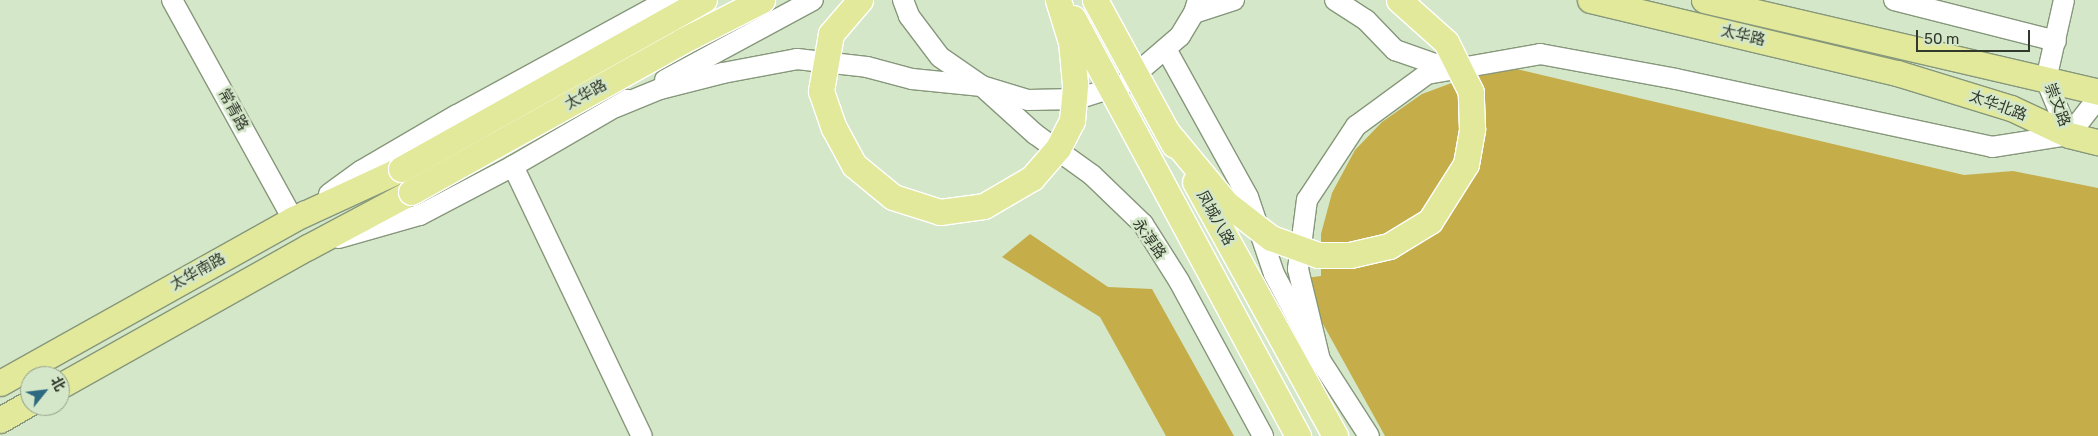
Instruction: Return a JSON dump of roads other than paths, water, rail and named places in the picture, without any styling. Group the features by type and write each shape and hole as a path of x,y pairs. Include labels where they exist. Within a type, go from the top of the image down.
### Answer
{"main road":[{"name":"太华路","path":"401,169 704,0"},
{"name":"太华路","path":"308,247 411,192 682,41 762,0"},
{"path":"860,0 831,34 821,91 834,128 854,165 893,197 940,212 984,206 1032,178 1058,148 1072,121 1075,84 1071,42 1058,0"},
{"name":"凤城八路","path":"1063,0 1298,436"},
{"name":"凤城八路","path":"1095,0 1335,436"},
{"path":"1167,132 1226,203 1271,238 1318,255 1350,255 1390,246 1430,220 1466,164 1472,129 1471,92 1446,42 1399,0"},
{"name":"太华路","path":"1590,0 1897,73"},
{"name":"太华路","path":"1704,0 2046,80"},
{"name":"太华北路","path":"1897,73 2011,108 2069,135 2098,142"},
{"path":"2046,80 2098,92"},
{"name":"太华南路","path":"0,383 293,219 401,169"},
{"path":"70,380 308,247"},
{"path":"0,420 20,409"}],"street":[{"name":"常青路","path":"172,0 293,219"},
{"path":"293,219 360,172 441,124 668,0"},
{"path":"308,247 420,215 514,166 616,106 813,0"},
{"path":"904,0 909,16 940,57 982,86"},
{"path":"616,106 660,88 723,73 797,59 867,67 912,79 982,86 1028,100 1077,100 1124,84 1180,36 1196,7 1234,0"},
{"path":"1335,0 1366,20 1395,50 1436,64 1488,63"},
{"path":"1894,0 2056,41"},
{"name":"崇文路","path":"2064,0 2046,80 2069,135 2098,98"},
{"path":"1166,49 1248,197 1274,274 1320,360 1369,436"},
{"path":"1320,360 1298,270 1307,200 1356,126 1427,74 1540,54 1676,78 1992,147 2069,135"},
{"name":"永淳路","path":"982,86 1035,134 1092,175 1142,224 1178,281 1263,436"},
{"path":"514,166 642,436"}]}
